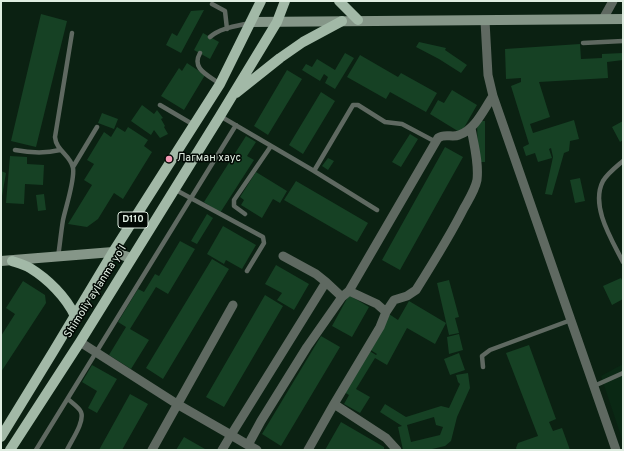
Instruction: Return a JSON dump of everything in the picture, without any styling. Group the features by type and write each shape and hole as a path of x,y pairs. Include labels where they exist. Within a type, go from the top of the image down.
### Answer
{"main road":[{"name":"Shimoliy aylanma yoʻl","path":"1,437 113,252 220,84 261,1"},
{"name":"Shimoliy aylanma yoʻl","path":"10,450 80,342 233,95 277,22 285,1"},
{"path":"339,1 358,20"},
{"path":"251,22 623,19"},
{"path":"233,95 303,42 342,21"},
{"path":"1,261 113,252 131,258"},
{"path":"12,261 29,267 48,282 65,300 75,316"}],"street":[{"path":"603,19 614,1"},
{"path":"485,21 488,75 493,96 616,450"},
{"path":"246,448 307,347 345,294 436,142 442,135 457,136 471,128 493,96"},
{"path":"308,450 380,327 386,312 394,300 407,296 416,290 456,224 474,189 477,171 476,152 471,128"},
{"path":"283,256 316,274 345,294 377,304 386,312"},
{"path":"222,450 326,282"},
{"path":"152,450 233,304"},
{"path":"80,342 177,404 231,434 246,448 257,450"},
{"path":"334,404 386,438 397,450"}],"lane":[{"path":"212,4 226,11 227,29"},
{"path":"210,37 215,33 251,22"},
{"path":"58,257 63,221 73,177 73,167 68,158 55,144 55,137 72,33"},
{"path":"583,43 623,41"},
{"path":"200,53 196,59 199,68 220,84"},
{"path":"160,105 194,125"},
{"path":"314,171 353,105 358,105 385,122 402,124 436,142"},
{"path":"220,116 377,210"},
{"path":"36,450 236,126"},
{"path":"73,167 97,127"},
{"path":"245,214 234,206 234,200 270,146"},
{"path":"15,150 37,154 60,150"},
{"path":"623,161 610,172 600,189 601,216 623,262"},
{"path":"174,189 263,237 264,243 247,271"},
{"path":"483,367 482,356 490,350 571,320"},
{"path":"594,386 623,373"},
{"path":"67,450 81,422 82,416 80,411 68,398"}],"shaded area":[{"path":"623,364 623,442 601,376"}],"building":[{"path":"204,10 181,53 166,45 172,33 177,36 191,11"},
{"path":"41,14 67,21 36,147 11,141"},
{"path":"203,33 219,42 210,59 194,50"},
{"path":"419,42 446,48 445,50 467,65 461,73 416,47"},
{"path":"580,44 581,59 602,58 602,54 623,53 623,60 607,62 608,78 539,82 550,117 530,124 533,133 574,120 579,139 570,141 569,151 564,153 552,195 545,194 553,157 551,148 549,149 552,158 538,162 535,153 526,156 523,147 529,144 511,86 521,82 521,78 506,79 505,49"},
{"path":"345,53 354,58 335,89 325,83 328,77 324,74 320,81 302,70 306,64 312,67 317,59 335,70"},
{"path":"360,55 398,77 401,73 437,93 426,112 390,92 386,99 347,77"},
{"path":"187,63 205,75 184,110 161,96 179,68 182,71"},
{"path":"287,70 302,79 268,135 254,126"},
{"path":"452,90 477,105 461,133 430,114 438,100 444,103"},
{"path":"321,92 335,101 303,154 289,145"},
{"path":"142,105 154,114 157,110 163,118 161,119 168,134 160,138 154,130 151,135 131,121"},
{"path":"102,113 118,119 114,129 98,123"},
{"path":"477,121 485,121 485,162 478,162"},
{"path":"623,121 623,140 620,142 612,127"},
{"path":"117,127 125,132 128,127 148,140 144,146 152,152 123,199 114,193 98,219 87,227 68,224 92,185 84,180 94,164 87,160 104,132 111,137"},
{"path":"410,134 418,139 401,167 392,162"},
{"path":"246,136 256,142 247,156 254,160 220,213 204,202"},
{"path":"445,147 463,157 400,270 382,260"},
{"path":"10,156 27,157 27,164 44,165 43,185 25,184 24,204 6,203"},
{"path":"328,158 334,161 328,170 322,166"},
{"path":"1,171 6,173 2,196 1,196"},
{"path":"256,172 287,191 280,203 273,199 262,218 241,205 244,200 240,197"},
{"path":"580,178 585,201 575,203 570,180"},
{"path":"296,181 368,223 357,242 284,200"},
{"path":"44,194 46,210 38,211 36,195"},
{"path":"207,214 213,218 197,244 191,241"},
{"path":"223,226 256,245 242,269 226,260 224,264 207,254"},
{"path":"180,241 195,249 168,294 156,287 130,329 149,340 131,369 109,355 126,327 118,322 138,289 144,292 155,274 159,276"},
{"path":"212,259 229,269 163,379 146,368"},
{"path":"276,265 309,284 294,310 277,300 282,293 265,284"},
{"path":"621,278 623,282 623,299 612,305 603,286"},
{"path":"449,280 459,317 455,318 459,333 449,335 437,283"},
{"path":"23,281 45,295 46,303 1,372 1,336 15,314 6,308"},
{"path":"265,295 283,306 224,407 206,397"},
{"path":"349,295 369,307 352,337 332,326"},
{"path":"409,301 446,323 435,344 407,328 387,365 375,358 356,389 370,397 360,413 344,404 349,395 344,392 368,350 376,355 377,354 369,349 389,314 398,320"},
{"path":"459,334 463,350 449,354 447,337"},
{"path":"321,336 340,347 281,446 262,434"},
{"path":"529,345 556,419 549,422 553,431 562,428 570,450 517,450 516,448 518,443 538,436 506,353"},
{"path":"459,353 465,370 450,375 444,359"},
{"path":"92,365 117,379 97,413 88,408 97,391 82,382"},
{"path":"468,373 470,388 457,417 451,441 445,446 428,450 403,450 398,427 402,426 380,412 385,404 406,417 441,406 449,408 460,384 456,375","holes":["434,417 436,425 443,427 440,435 411,442 407,425"]},
{"path":"130,394 148,404 122,450 99,450"},
{"path":"341,422 384,447 384,450 325,450"},
{"path":"184,437 205,449 176,450"}],"place":[{"name":"Лагман хаус","path":"169,159"}]}
